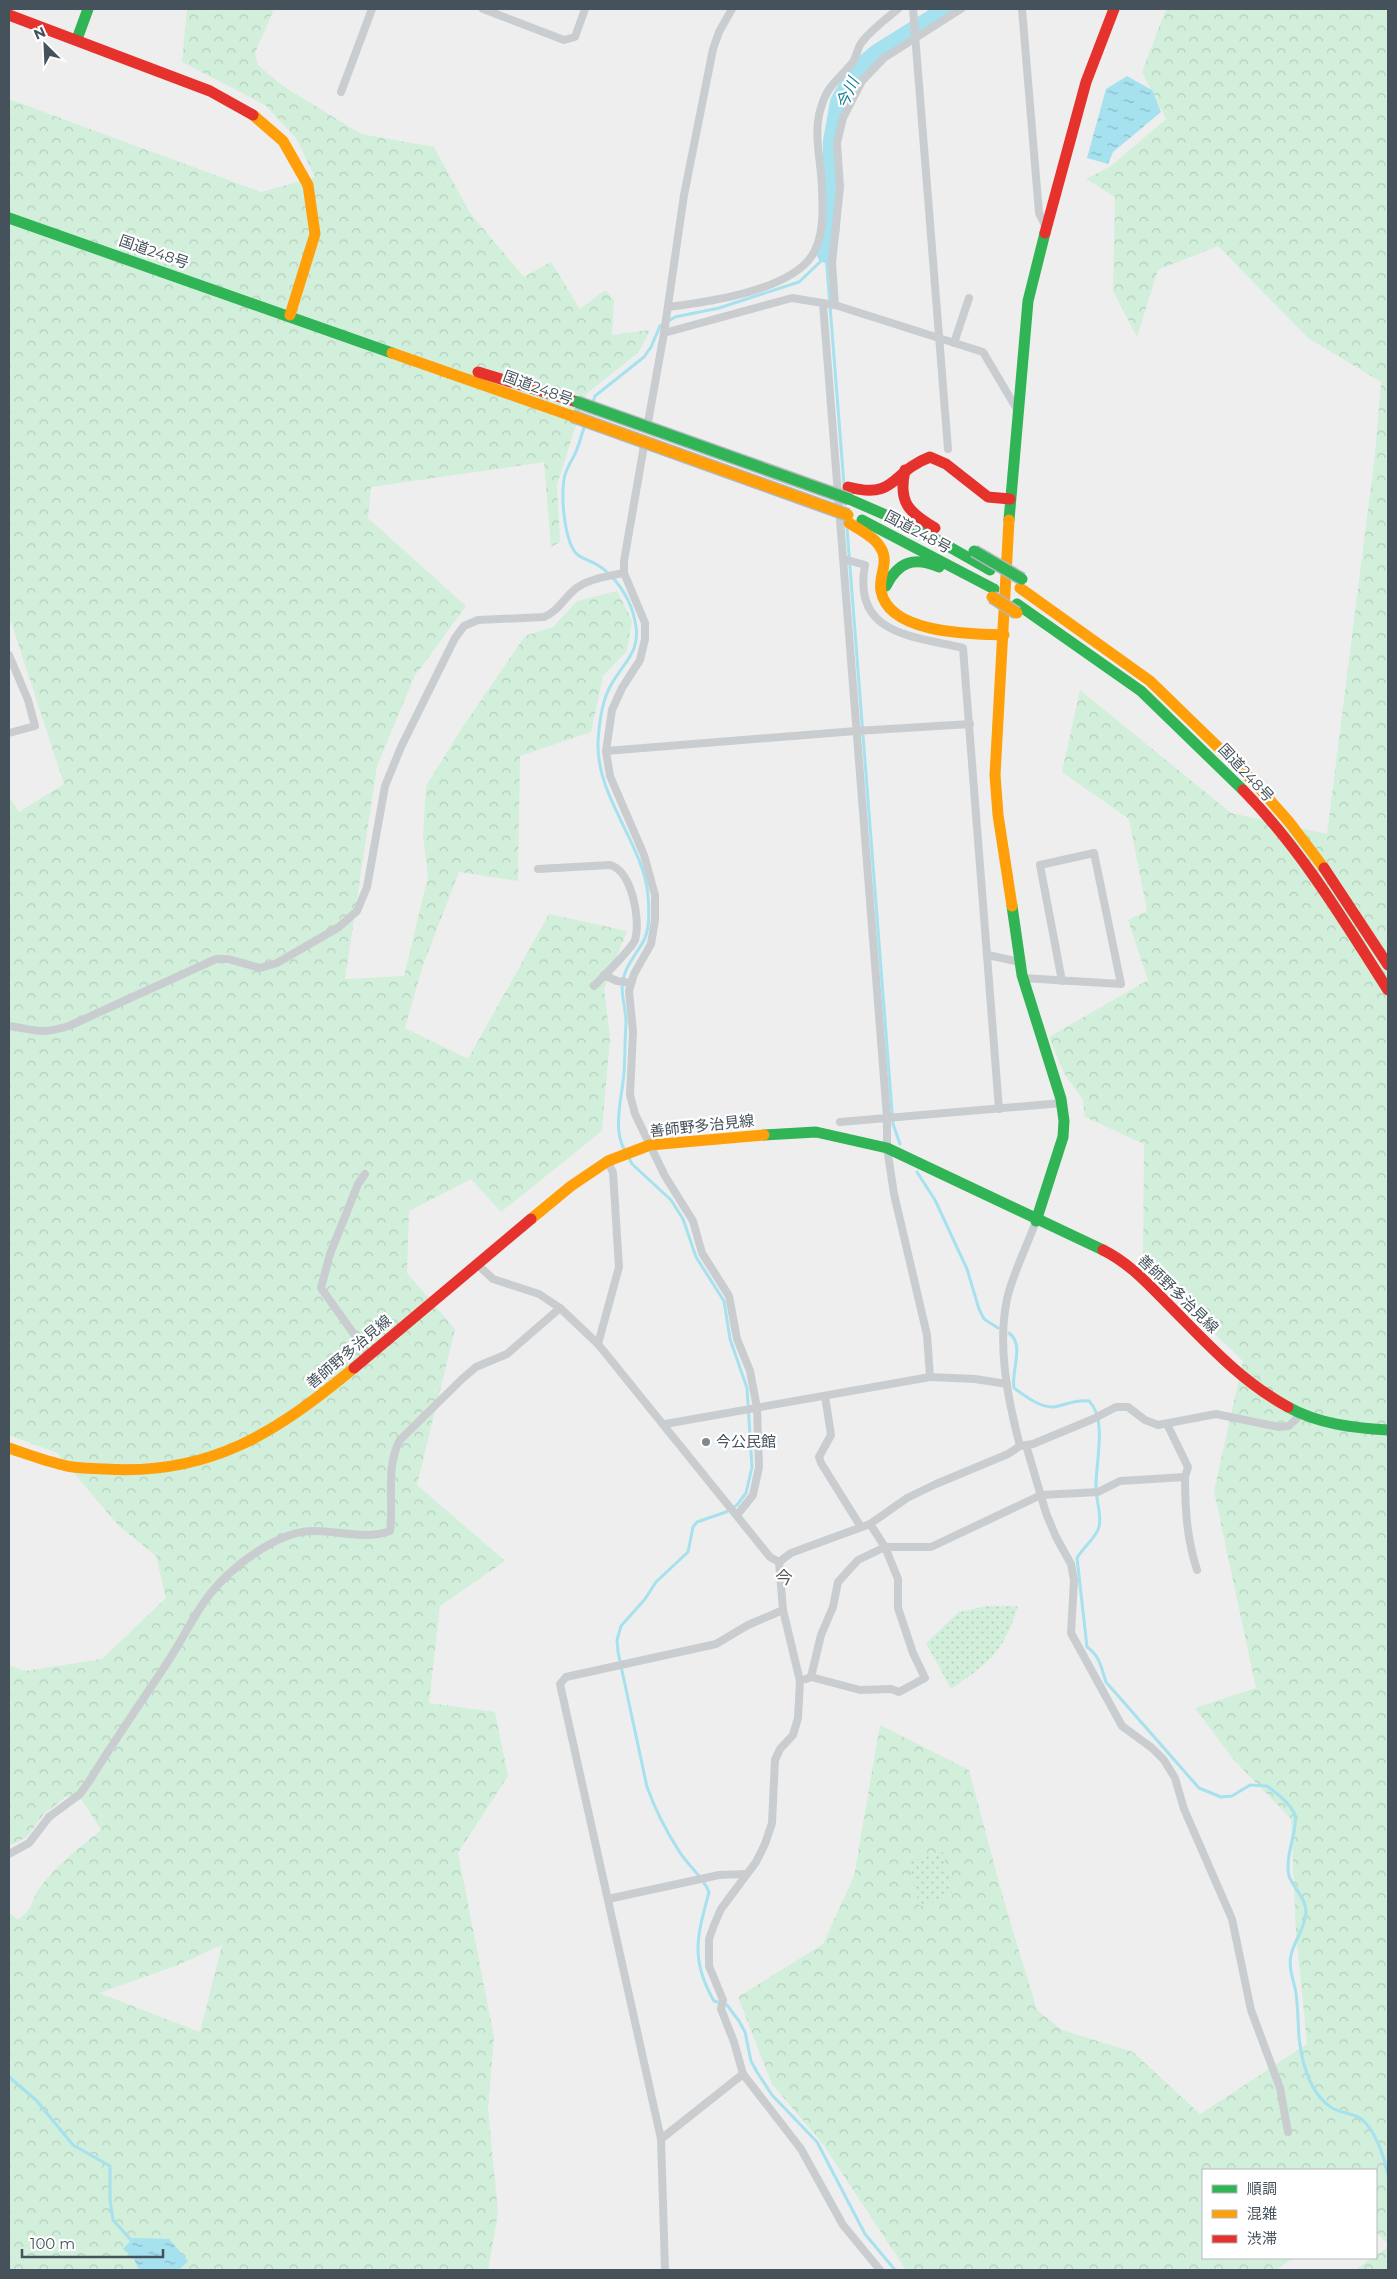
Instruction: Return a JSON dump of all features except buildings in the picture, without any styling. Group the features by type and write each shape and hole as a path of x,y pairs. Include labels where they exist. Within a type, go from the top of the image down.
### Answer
{"main road":[{"path":"77,39 88,9"},
{"path":"1036,1220 1063,1137 1062,1102 1023,978 998,815 995,775 1010,499 1028,301 1046,227 1086,82 1114,9"},
{"path":"9,15 77,39 210,91 247,110 283,141 308,185 315,234 290,315"},
{"name":"国道248号","path":"9,218 290,315 825,506 849,519 866,521 993,593 1131,684 1206,752 1280,832 1329,897 1388,990"},
{"name":"国道248号","path":"290,315 577,402 676,437 791,468 848,493 918,529 990,570 1021,584 1034,597 1150,681 1254,782 1290,823 1339,888 1388,965"},
{"path":"848,493 873,494 883,491 905,469 920,460 930,457 946,464 988,497 1010,499"},
{"path":"905,469 901,493 904,504 922,521 974,550 1021,584"},
{"path":"849,519 870,534 882,548 886,559 881,581 882,594 886,603 900,617 921,624 964,633 1004,635"},
{"path":"882,594 892,572 900,564 910,561 930,563 993,593"},
{"name":"善師野多治見線","path":"9,1448 65,1466 121,1470 154,1469 203,1460 251,1442 314,1401 571,1186 608,1161 650,1145 795,1132 836,1135 887,1148 1112,1255 1129,1265 1237,1372 1261,1392 1301,1414 1353,1428 1388,1430"}],"street":[{"path":"341,92 372,9"},
{"path":"483,9 564,40 575,37 585,9"},
{"path":"732,9 719,32 713,49 684,195 667,318 621,574 640,607 645,622 645,638 640,660 622,688 612,710 606,751 610,776 651,875 655,895 655,920 649,948 630,983 632,1032 630,1096 634,1114 665,1176 693,1221 702,1253 729,1296 737,1339 750,1371 756,1409 759,1467 753,1495 738,1514"},
{"path":"668,307 698,304 783,280 797,271 812,256 819,238 822,220 821,164 817,134 827,90 854,60 861,43 880,23 898,9"},
{"path":"835,305 832,263 840,187 836,143 843,118 862,81 884,58 961,9"},
{"path":"1022,9 1039,213 1046,227"},
{"path":"913,13 948,449"},
{"path":"664,333 786,298 835,305 983,352 1018,411"},
{"path":"954,343 969,298"},
{"path":"823,304 887,1117 887,1148 894,1194 927,1335 930,1378"},
{"path":"844,559 865,565 862,590 866,604 874,617 890,630 963,648 1000,1109"},
{"path":"9,1026 37,1032 48,1032 69,1026 216,959 228,959 260,968 277,963 349,920 361,904 367,886 385,786 426,693 459,631 470,622 478,620 544,617 553,613 574,589 586,583 621,574"},
{"path":"9,655 28,700 34,726 9,733"},
{"path":"606,751 970,724"},
{"path":"1023,978 1062,981 1121,984 1094,853 1040,865 1062,981"},
{"path":"538,869 610,865 617,867 631,886 635,920 635,941 594,986"},
{"path":"635,941 649,948"},
{"path":"988,955 1020,962"},
{"path":"604,975 616,981 630,983"},
{"path":"840,1122 1062,1102"},
{"path":"598,1344 619,1267 613,1173 608,1161"},
{"path":"364,1174 358,1184 330,1254 321,1288 369,1355"},
{"path":"1036,1220 1006,1304 1004,1318 1007,1384 1023,1446 1056,1538 1071,1564 1074,1580 1071,1633 1122,1726 1152,1748 1169,1767 1201,1849 1232,1919 1251,2010 1280,2088 1288,2132"},
{"path":"478,1265 493,1279 525,1288 560,1308 598,1344 738,1514 770,1557 779,1562"},
{"path":"9,1854 29,1843 49,1817 85,1787 169,1660 203,1604 217,1586 261,1549 293,1534 317,1531 371,1537 390,1531 391,1479 395,1449 400,1440 476,1367 507,1354 560,1308"},
{"path":"665,1424 930,1378 975,1379 1007,1384"},
{"path":"825,1396 831,1435 819,1457 861,1527"},
{"path":"779,1562 791,1553 870,1524 907,1498 1116,1407 1128,1408 1145,1420 1158,1424 1167,1424 1216,1414 1279,1427 1289,1426 1301,1414"},
{"path":"1167,1424 1188,1467 1185,1476 1187,1536 1197,1570"},
{"path":"811,1677 821,1635 833,1607 838,1582 858,1560 885,1547 931,1547 1041,1495 1098,1492 1120,1481 1185,1476"},
{"path":"800,1681 811,1677 860,1690 891,1689 900,1692 925,1678 913,1653 898,1608 898,1579 885,1547 870,1524"},
{"path":"779,1562 783,1610 800,1681 798,1718 793,1735 780,1749 775,1760 772,1823 756,1862 722,1909 710,1939 709,1966 723,2000 721,2009 734,2042 743,2074 801,2149 843,2225 880,2270"},
{"path":"665,2270 662,2139 560,1684 566,1677 716,1644 748,1625 783,1610"},
{"path":"608,1899 702,1879 746,1874"},
{"path":"662,2139 743,2074"}],"green space":[{"path":"187,9 274,9 255,53 258,65 283,86 361,134 434,147 470,213 524,277 551,262 580,309 605,290 614,300 612,335 650,330 638,353 586,394 557,485 560,542 551,547 544,462 371,487 368,518 466,606 414,677 377,766 345,979 404,976 428,876 423,836 426,786 462,728 525,636 553,627 577,601 617,591 632,620 627,651 603,676 591,732 520,756 518,881 459,872 423,965 405,1028 468,1059 549,914 627,931 604,989 610,1038 602,1131 501,1212 471,1179 409,1211 407,1273 455,1329 417,1485 505,1561 440,1606 429,1703 495,1712 508,1776 458,1853 494,2037 488,2109 498,2213 488,2270 9,2270 9,1912 18,1920 24,1915 30,1908 39,1889 52,1872 101,1830 82,1800 67,1796 43,1815 27,1837 9,1846 9,1665 25,1671 102,1659 166,1598 156,1556 118,1525 57,1453 9,1435 9,797 19,812 64,784 9,616 9,99 261,192 315,177 296,138 265,105 182,62","holes":["222,1945 200,2032 99,1993 178,1965"]},
{"path":"1166,9 1388,9 1388,2244 1377,2233 1377,2169 1202,2169 1202,2259 1291,2259 1277,2270 906,2270 822,2143 772,2084 738,1997 823,1944 854,1876 880,1725 969,1770 1004,1901 1037,2010 1062,2030 1133,2052 1200,2114 1307,2044 1296,1933 1291,1819 1234,1760 1195,1708 1256,1688 1214,1491 1243,1361 1143,1265 1144,1144 1085,1117 1083,1100 1064,1073 1049,1037 1148,980 1128,920 1147,911 1129,819 1062,772 1080,690 1231,813 1327,834 1375,454 1381,382 1308,338 1218,246 1158,270 1137,337 1113,291 1115,197 1086,179 1111,166 1166,119 1142,72"},
{"path":"987,1606 1018,1606 1007,1635 994,1655 951,1689 926,1643 959,1612"},
{"path":"943,1852 952,1893 923,1906 919,1905 909,1862"},
{"path":"1388,2247 1388,2270 1355,2270 1371,2259 1377,2259 1377,2255"}],"water":[{"path":"1127,76 1152,90 1161,112 1113,152 1108,164 1087,158 1106,89"},
{"path":"133,2238 169,2239 188,2261 179,2270 139,2270 134,2259 123,2249"}],"waterway":[{"name":"今川","path":"826,254 831,228 832,141 839,102 857,70 877,53 947,9"},
{"path":"826,254 844,485"},
{"path":"593,402 595,396 644,357 651,347 660,326 675,317 719,308 799,282 826,254"},
{"path":"585,424 578,447 564,480 563,502 566,528 569,540 578,555 610,574 621,588 630,604 637,632 634,649 605,698 598,742 599,762 604,782 638,857 648,895 649,917 647,933 643,943 628,966 624,976 622,993 626,1022 624,1073 618,1123 621,1142 625,1151"},
{"path":"847,528 893,1124 900,1144"},
{"path":"628,1156 632,1164 671,1200 683,1219 696,1257 724,1301 730,1339 747,1388 752,1467 746,1493 737,1505 726,1512 697,1522 693,1527 688,1552 656,1582 645,1599 621,1626 617,1640 618,1652 647,1787 657,1812 670,1836 709,1892 701,1922 698,1948 701,1973 706,1986 714,2001 727,2005 739,2021 745,2032 751,2061 757,2072 772,2095 817,2142 865,2234 895,2270"},
{"path":"917,1172 935,1200 967,1269 979,1309 984,1319 998,1328"},
{"path":"1009,1333 1014,1338 1017,1351 1014,1388 1043,1406 1054,1407 1080,1401 1089,1401 1095,1409 1098,1419 1099,1443 1096,1488 1100,1522 1096,1535 1077,1558 1087,1647 1097,1658 1106,1682 1199,1788 1221,1797 1232,1796 1250,1785 1267,1786 1286,1801 1294,1813 1295,1825 1288,1868 1289,1876 1302,1898 1306,1913 1304,1924 1292,1950 1290,1965 1296,1993 1302,2058 1308,2077 1324,2102 1335,2110 1360,2118 1370,2129 1382,2153 1388,2175"},
{"path":"9,2077 36,2100 73,2145 110,2166 110,2200 113,2220 132,2241"}],"traffic: fast":[{"path":"77,39 88,9"},
{"path":"9,218 392,353"},
{"path":"1009,520 1028,301 1045,233"},
{"path":"577,402 849,499"},
{"path":"849,499 918,529 990,570"},
{"path":"862,520 994,589"},
{"path":"974,551 1022,579"},
{"path":"886,586 896,571 908,563 922,562 939,567"},
{"path":"1017,604 1141,691 1243,790"},
{"path":"1012,906 1022,975 1061,1099 1064,1121 1063,1137 1036,1221"},
{"path":"764,1135 816,1132 887,1148 1103,1250"},
{"path":"1288,1407 1324,1421 1362,1428 1388,1430"}],"traffic: slow":[{"path":"253,115 283,141 308,185 315,234 290,315"},
{"path":"392,353 572,416"},
{"path":"572,416 848,515"},
{"path":"1009,520 995,775 998,815 1012,906"},
{"path":"849,523 873,539 882,550 884,564 881,591 887,605 899,616 915,624 933,629 972,634 1004,635"},
{"path":"1020,588 1150,681 1254,782 1290,823 1324,868"},
{"path":"992,597 1017,613"},
{"path":"531,1219 571,1186 608,1161 650,1145 764,1135"},
{"path":"9,1448 49,1462 79,1468 143,1469 177,1465 210,1457 240,1445 269,1430 326,1391 354,1368"}],"traffic: jam":[{"path":"1045,233 1086,82 1114,9"},
{"path":"9,15 210,91 253,115"},
{"path":"478,372 577,402"},
{"path":"848,487 864,490 876,490 885,487 917,463 930,457 946,464 988,497 1010,499"},
{"path":"905,470 903,490 907,505 918,517 935,528"},
{"path":"1243,790 1284,836 1303,861 1388,990"},
{"path":"1324,868 1388,965"},
{"path":"354,1368 531,1219"},
{"path":"1103,1250 1137,1274 1238,1373 1288,1407"}],"place":[{"name":"今公民館","path":"706,1442"}],"district":[{"name":"今","path":"784,1578"}]}
